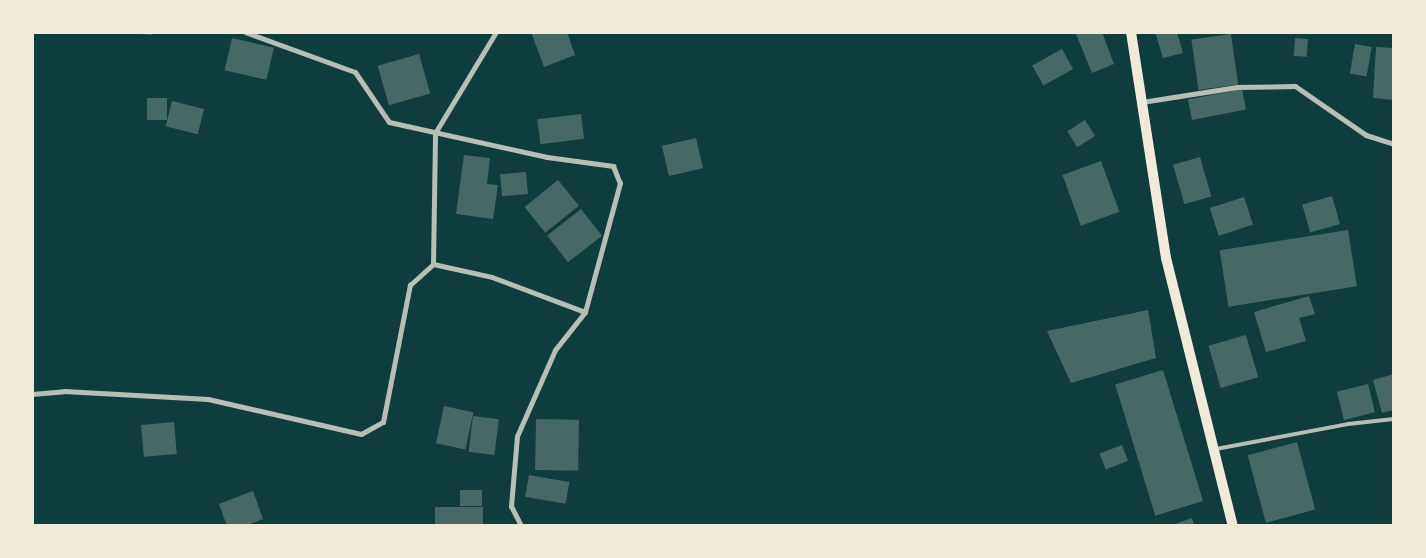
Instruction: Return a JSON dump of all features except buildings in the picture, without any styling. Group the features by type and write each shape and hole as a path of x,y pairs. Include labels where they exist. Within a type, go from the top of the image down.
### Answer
{"main road":[{"path":"1131,32 1166,258 1233,526"}],"street":[{"path":"245,32 355,72 388,122 547,157 613,166 620,183 586,312 555,350 517,436 511,506 521,526"},
{"path":"32,394 64,391 208,399 361,434 383,422 410,285 433,264 435,132 496,32"},
{"path":"1142,102 1237,87 1295,86 1366,135 1394,144"},
{"path":"433,264 492,277 586,312"}],"lane":[{"path":"1214,450 1348,424 1394,419"}]}
